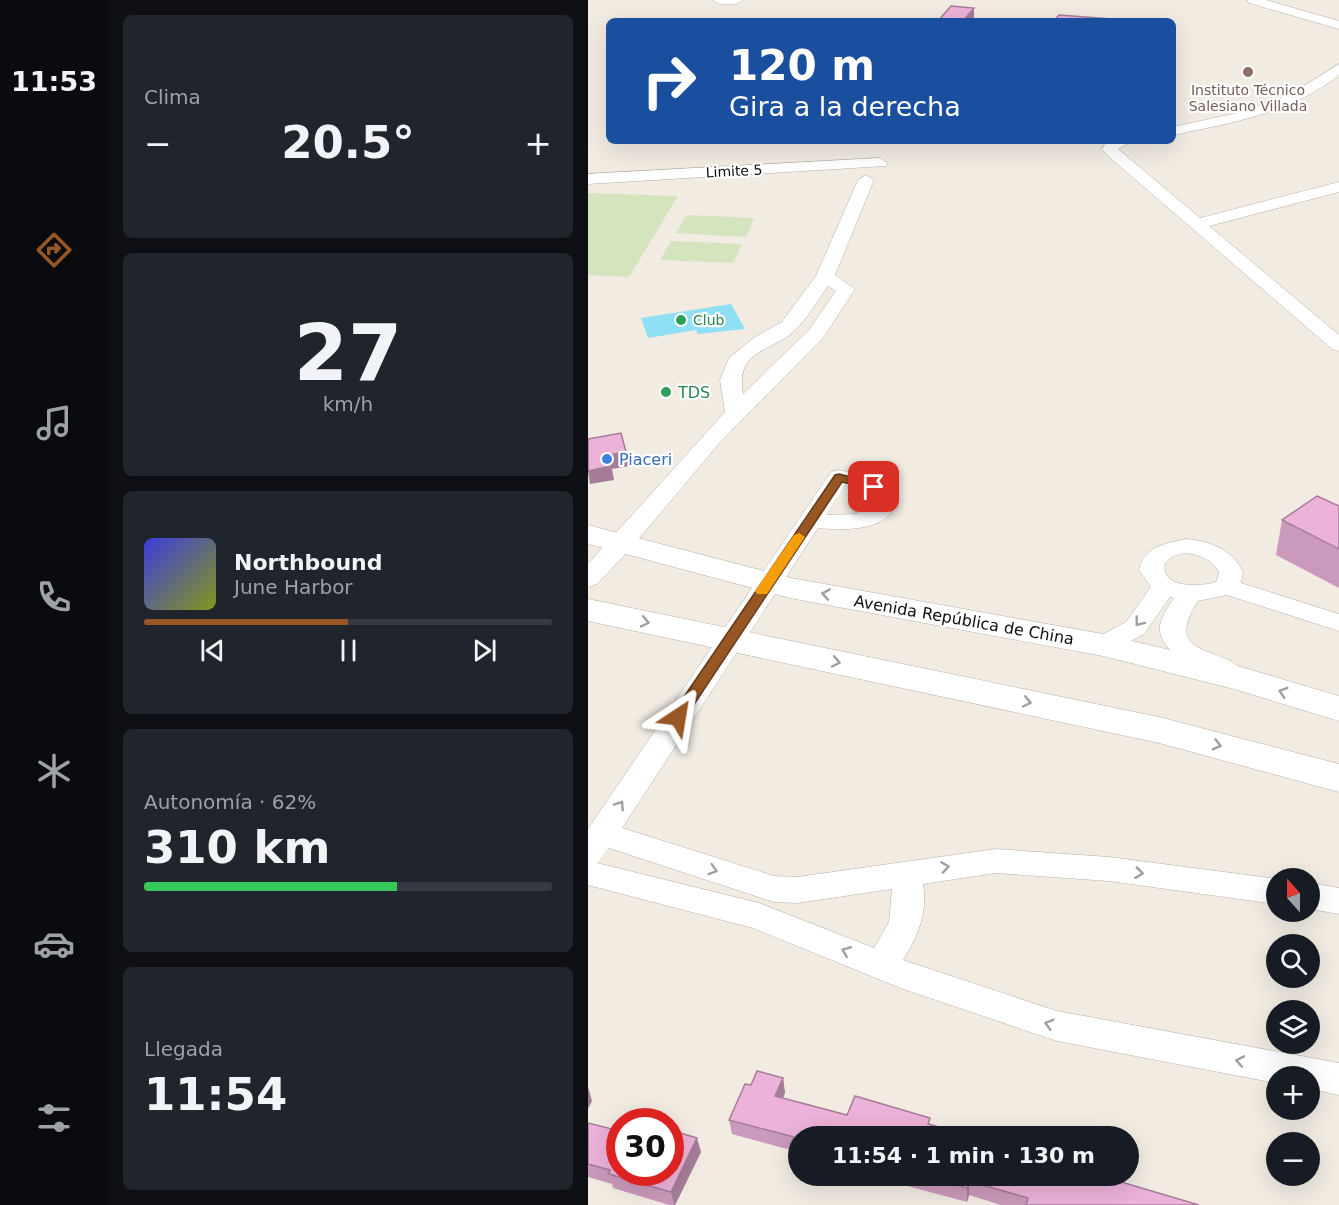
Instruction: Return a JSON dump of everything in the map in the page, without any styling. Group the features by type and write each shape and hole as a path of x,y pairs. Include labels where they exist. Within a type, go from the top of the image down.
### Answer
{"main road":[{"name":"Avenida República de China","path":"588,534 767,583 1103,645 1241,679 1339,709"},
{"path":"588,610 1159,730 1339,778"}],"street":[{"path":"719,0 737,0"},
{"path":"1253,0 1339,25"},
{"path":"1176,130 1235,118 1280,105 1310,91 1339,68"},
{"path":"1113,144 1110,149 1112,152 1339,345"},
{"name":"Limite 5","path":"588,179 880,163"},
{"path":"736,412 730,380 739,358 762,341 789,326 825,277 866,180"},
{"path":"1197,224 1339,187"},
{"path":"588,579 736,412 816,333 845,294 846,289 825,277"},
{"path":"1315,325 1339,319"},
{"path":"811,520 595,844 657,853 774,888 797,890 996,861 1109,869 1266,890"},
{"path":"1227,587 1232,572 1228,564 1221,557 1204,549 1186,546 1163,552 1151,564 1151,572 1164,587 1189,595 1202,595 1227,587 1339,623"},
{"path":"1103,645 1135,628 1164,587"},
{"path":"1189,595 1173,621 1173,639 1180,647 1241,679"},
{"path":"588,873 759,916 881,965 1057,1026 1094,1035 1339,1079"},
{"path":"881,965 894,948 907,922 910,893 904,873"},
{"path":"1320,898 1339,901"}],"green space":[{"path":"588,193 678,196 629,277 588,275"},
{"path":"686,215 754,218 746,237 676,233"},
{"path":"671,241 742,244 733,263 660,260"}],"water":[{"path":"731,304 745,329 698,334 696,330 648,338 641,318"}],"building":[{"path":"951,6 974,8 966,18 941,18"},
{"path":"1059,15 1099,18 1056,18"},
{"path":"621,433 626,452 608,455 611,466 588,471 588,439"},
{"path":"1317,496 1339,506 1339,549 1282,520"},
{"path":"757,1071 783,1078 775,1096 847,1115 855,1096 930,1118 928,1124 935,1126 788,1126 788,1135 729,1120 745,1084 751,1085"},
{"path":"588,1123 606,1128 606,1169 588,1164"},
{"path":"684,1134 697,1138 684,1165"},
{"path":"650,1186 674,1186 671,1192"},
{"path":"986,1186 1135,1186 1199,1205 1026,1205 1028,1198"}],"slow traffic":[{"path":"762,591 799,537"}],"place":[{"name":"Instituto Técnico Salesiano Villada","path":"1248,72"},
{"name":"Club","path":"681,320"},
{"name":"TDS","path":"666,392"},
{"name":"Piaceri","path":"607,459"}],"route":[{"path":"678,717 839,477 874,487"}]}
